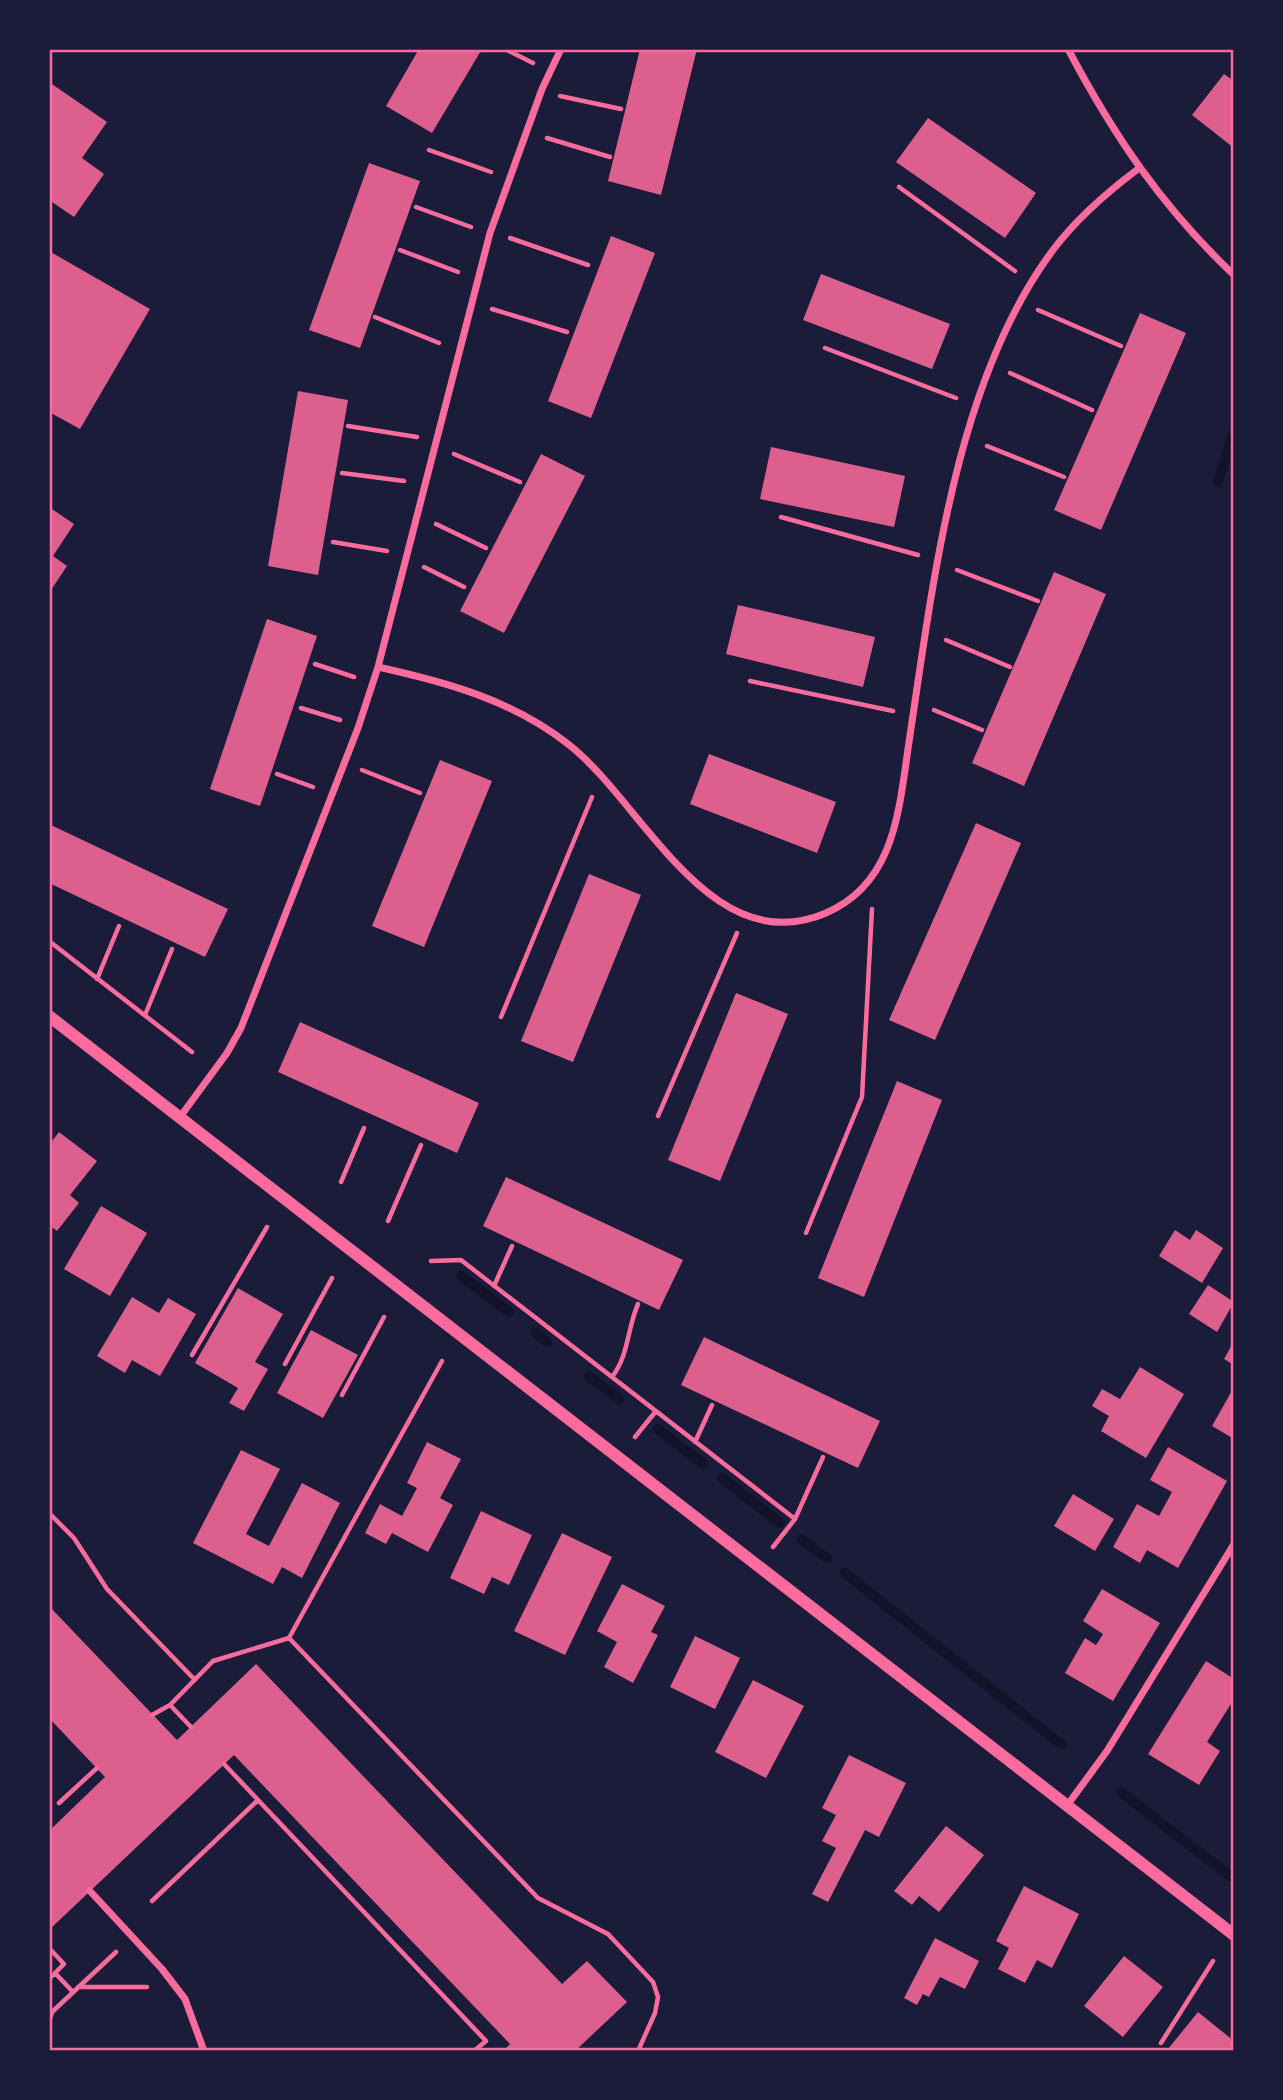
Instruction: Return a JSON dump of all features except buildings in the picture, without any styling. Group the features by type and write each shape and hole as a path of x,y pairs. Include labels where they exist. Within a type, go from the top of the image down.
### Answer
{"street":[{"path":"180,1117 227,1054 241,1028 358,728 378,667 491,233 542,89 561,49"},
{"path":"1068,49 1097,105 1138,169 1210,253 1234,275"},
{"path":"378,667 485,696 517,711 570,745 601,775 686,873 715,899 744,916 767,922 793,922 841,906 863,889 887,854 899,810 938,561 959,465 991,366 1031,283 1052,251 1076,222 1138,169"},
{"path":"49,1016 1234,1935"},
{"path":"1066,1807 1107,1751 1234,1544"},
{"path":"90,1891 162,1969 185,1999 204,2051"}],"path":[{"path":"505,49 536,64"},
{"path":"560,96 621,109"},
{"path":"544,137 610,156"},
{"path":"429,150 496,174"},
{"path":"899,187 1017,272"},
{"path":"416,207 477,229"},
{"path":"510,238 588,265"},
{"path":"400,250 464,274"},
{"path":"492,309 567,332"},
{"path":"1034,309 1121,346"},
{"path":"375,317 447,346"},
{"path":"825,348 960,399"},
{"path":"1005,372 1092,410"},
{"path":"348,426 423,438"},
{"path":"981,443 1064,477"},
{"path":"454,454 520,482"},
{"path":"342,473 411,482"},
{"path":"781,517 922,556"},
{"path":"435,523 486,548"},
{"path":"333,542 392,552"},
{"path":"424,567 464,587"},
{"path":"953,568 1038,601"},
{"path":"943,639 1010,667"},
{"path":"315,664 355,677"},
{"path":"750,681 898,712"},
{"path":"301,708 341,721"},
{"path":"933,709 982,730"},
{"path":"360,769 420,793"},
{"path":"277,774 318,789"},
{"path":"501,1017 601,775"},
{"path":"806,1233 862,1097 874,915 863,889"},
{"path":"658,1116 744,916"},
{"path":"97,979 119,926"},
{"path":"49,941 192,1052"},
{"path":"145,1015 172,949"},
{"path":"341,1182 364,1128"},
{"path":"388,1221 421,1145"},
{"path":"192,1355 267,1227"},
{"path":"494,1286 512,1247"},
{"path":"431,1261 461,1260 795,1519"},
{"path":"285,1364 332,1278"},
{"path":"612,1377 628,1348 630,1323 638,1304"},
{"path":"342,1395 384,1317"},
{"path":"152,1715 170,1705 213,1661 289,1637 442,1361"},
{"path":"695,1442 712,1405"},
{"path":"635,1437 656,1411"},
{"path":"773,1547 795,1519 823,1457"},
{"path":"49,1513 74,1538 107,1590 195,1680"},
{"path":"289,1637 538,1898 608,1934 653,1982 658,1997 655,2013 638,2051"},
{"path":"170,1705 191,1727"},
{"path":"224,1764 486,2041 474,2051"},
{"path":"59,1804 97,1768"},
{"path":"152,1901 257,1801"},
{"path":"49,1948 64,1964 49,1979"},
{"path":"49,2022 52,2012 116,1952"},
{"path":"1161,2043 1213,1961"},
{"path":"55,1973 73,1992"},
{"path":"78,1987 147,1987"}],"waterway":[{"path":"1218,482 1234,432"},
{"path":"461,1276 509,1312"},
{"path":"536,1333 547,1342"},
{"path":"589,1376 619,1399"},
{"path":"658,1429 703,1464"},
{"path":"722,1478 780,1523"},
{"path":"801,1539 827,1558"},
{"path":"845,1573 1062,1745"},
{"path":"1121,1792 1234,1879"}]}
